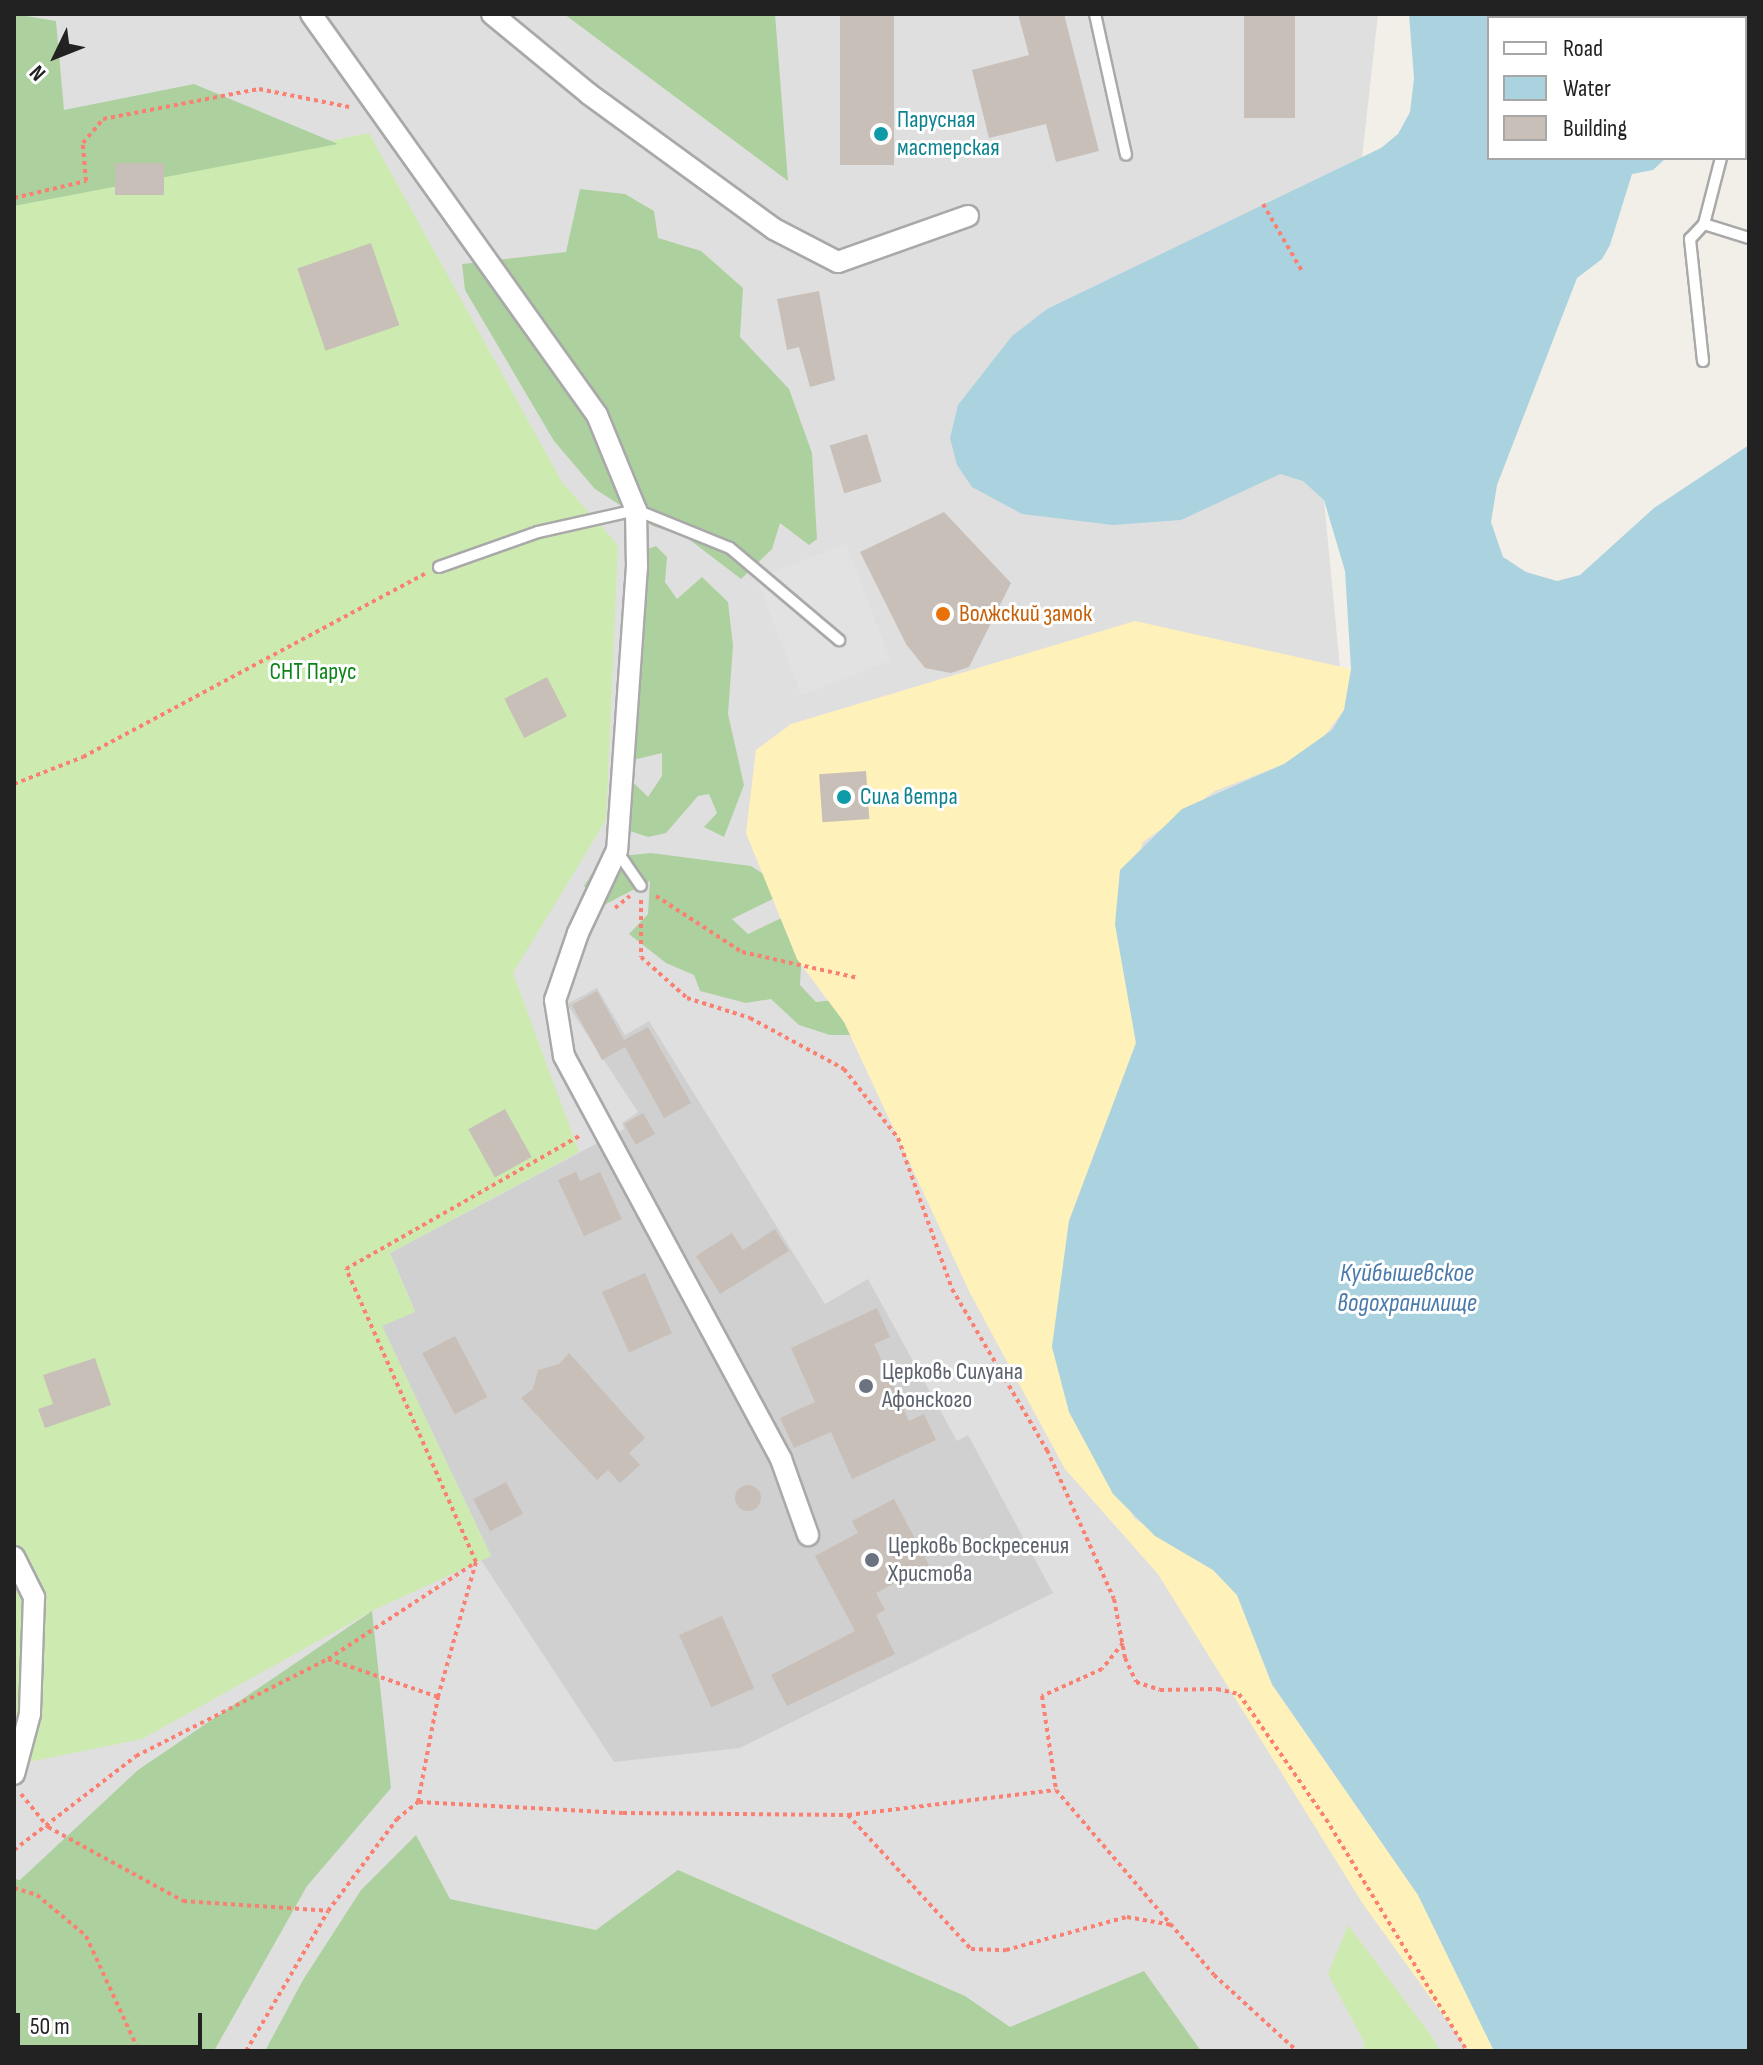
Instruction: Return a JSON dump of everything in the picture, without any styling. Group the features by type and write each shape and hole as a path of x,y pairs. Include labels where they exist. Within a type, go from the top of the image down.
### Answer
{"street":[{"path":"311,14 386,115 597,415 636,510 637,566 617,850 578,933 555,1000 564,1056 603,1123 781,1459 808,1535"},
{"path":"492,14 589,94 774,229 838,262 968,216"},
{"path":"14,1557 34,1597 30,1714 14,1774"}],"lane":[{"path":"1095,14 1126,155"},
{"path":"1703,361 1690,239 1704,224 1720,160"},
{"path":"1704,224 1749,238"},
{"path":"439,567 538,532 636,510 730,548 839,640"},
{"path":"617,850 641,886"}],"path":[{"path":"14,198 86,181 83,143 103,119 259,89 386,115"},
{"path":"1263,204 1302,271"},
{"path":"14,784 83,757 439,567"},
{"path":"609,914 641,886"},
{"path":"641,886 742,952 858,978"},
{"path":"641,886 641,957 687,998 750,1018 844,1069 898,1138 952,1289 1047,1450 1114,1599 1136,1682 1160,1690 1217,1689 1239,1694 1326,1819 1467,2051"},
{"path":"246,2051 328,1911 397,1819 418,1802 438,1697 476,1562 346,1269 603,1123"},
{"path":"14,1850 48,1827 136,1756 328,1659 476,1562"},
{"path":"1123,1642 1102,1669 1042,1696 1056,1790 1214,1975 1297,2051"},
{"path":"328,1659 438,1697"},
{"path":"14,1786 48,1827 183,1901 328,1911"},
{"path":"418,1802 623,1813 848,1815 1056,1790"},
{"path":"848,1815 971,1949 1006,1950 1127,1917 1172,1925"},
{"path":"14,1888 37,1895 86,1936 139,2051"}],"shaded area":[{"path":"14,14 1378,14 1324,500 1344,710 1237,1595 1519,2051 14,2051"},
{"path":"846,544 891,661 801,695 756,578"},
{"path":"597,988 625,1035 649,1021 825,1304 868,1279 957,1441 968,1435 1053,1593 740,1748 614,1762 481,1560 491,1556 382,1326 415,1311 390,1253 624,1129 622,1123 638,1112 567,1004"}],"green space":[{"path":"14,14 56,21 64,110 194,84 338,144 14,206"},
{"path":"564,14 775,14 788,181"},
{"name":"СНТ Парус","path":"369,133 562,482 618,545 606,820 513,973 579,1152 390,1253 415,1312 382,1326 491,1556 372,1611 142,1739 14,1765 14,206"},
{"path":"580,189 625,194 654,211 658,238 701,251 743,288 740,337 789,389 812,453 817,539 809,545 780,523 772,549 741,579 686,537 653,526 595,489 554,441 465,290 462,264 566,252"},
{"path":"656,546 667,557 665,582 677,599 702,577 728,602 733,646 728,714 744,785 724,837 704,827 717,813 709,794 698,796 666,833 648,837 624,829 614,800 635,784 648,797 662,776 662,753 633,760 627,748 628,556"},
{"path":"651,853 751,866 789,891 732,919 748,934 794,912 803,930 800,985 816,1002 843,999 876,1035 830,1035 799,1025 771,999 746,1003 700,991 694,975 666,963 629,934 648,914 650,881 604,905 584,886 602,858"},
{"path":"372,1611 391,1788 307,1886 214,2051 14,2051 14,1879 20,1880 138,1770"},
{"path":"416,1835 450,1899 596,1930 678,1870 965,1996 1010,2027 1144,1971 1201,2051 265,2051 303,1980 361,1890"},
{"path":"1348,1925 1440,2051 1363,2051 1364,2042 1328,1974"}],"sand":[{"path":"1135,621 1351,669 1344,710 1320,742 1284,764 1215,791 1143,842 1115,924 1136,1043 1069,1221 1052,1347 1134,1518 1213,1570 1237,1595 1272,1685 1418,1895 1494,2051 1469,2051 1363,1904 1158,1574 1065,1469 970,1293 844,1022 797,959 746,833 756,750 791,724"}],"water":[{"name":"Куйбышевское водохранилище","path":"1409,14 1720,14 1487,16 1487,160 1664,160 1653,170 1632,174 1610,245 1602,259 1577,278 1497,485 1491,522 1503,557 1526,572 1557,581 1580,575 1654,508 1749,445 1749,2051 1494,2051 1418,1895 1272,1684 1237,1595 1213,1570 1155,1536 1113,1494 1069,1412 1052,1347 1069,1221 1136,1043 1115,924 1120,870 1182,809 1284,764 1332,730 1344,710 1351,669 1345,571 1324,500 1303,481 1280,474 1181,520 1113,525 1022,514 972,487 957,465 950,438 958,405 1012,336 1047,309 1381,148 1398,134 1410,112 1414,78"}],"building":[{"path":"840,14 894,14 894,165 840,165"},
{"path":"1018,14 1064,14 1099,151 1056,162 1046,124 989,138 972,70 1029,55"},
{"path":"1244,14 1295,14 1295,118 1244,118"},
{"path":"115,163 164,163 164,195 115,195"},
{"path":"371,243 399,325 326,351 297,268"},
{"path":"819,291 835,380 810,387 799,347 787,350 777,299"},
{"path":"867,434 882,482 844,493 830,445"},
{"name":"Волжский замок","path":"944,512 1011,583 969,667 951,673 925,668 906,644 860,552"},
{"path":"547,677 567,716 524,738 504,699"},
{"name":"Сила ветра","path":"866,771 869,819 822,822 819,774"},
{"path":"597,991 624,1040 648,1027 691,1103 664,1118 625,1047 602,1060 572,1005"},
{"path":"505,1109 532,1157 495,1177 468,1129"},
{"path":"643,1113 655,1134 636,1145 624,1124"},
{"path":"576,1172 580,1181 600,1172 622,1219 584,1236 558,1180"},
{"path":"775,1229 789,1251 720,1294 696,1256 732,1233 743,1250"},
{"path":"645,1273 672,1333 629,1352 602,1292"},
{"name":"Церковь Силуана Афонского","path":"877,1308 890,1337 874,1344 909,1421 924,1414 936,1440 852,1479 831,1432 794,1448 780,1418 815,1402 791,1348"},
{"path":"455,1336 487,1397 455,1414 422,1353"},
{"path":"569,1353 645,1438 629,1453 640,1465 620,1483 608,1470 597,1480 521,1398 533,1389 538,1370 559,1364"},
{"path":"95,1358 111,1405 45,1428 38,1409 53,1404 43,1375"},
{"path":"506,1482 523,1514 490,1531 473,1499"},
{"path":"748,1485 757,1489 761,1498 757,1507 748,1511 739,1507 735,1498 739,1489"},
{"name":"Церковь Воскресения Христова","path":"894,1499 929,1565 876,1593 885,1610 876,1615 895,1654 787,1706 771,1675 855,1631 815,1556 858,1533 852,1521"},
{"path":"722,1616 754,1688 711,1707 679,1635"}],"place":[{"name":"Парусная мастерская","path":"881,134"},
{"name":"Волжский замок","path":"943,614"},
{"name":"Сила ветра","path":"844,797"},
{"name":"Церковь Силуана Афонского","path":"866,1386"},
{"name":"Церковь Воскресения Христова","path":"872,1560"}]}
